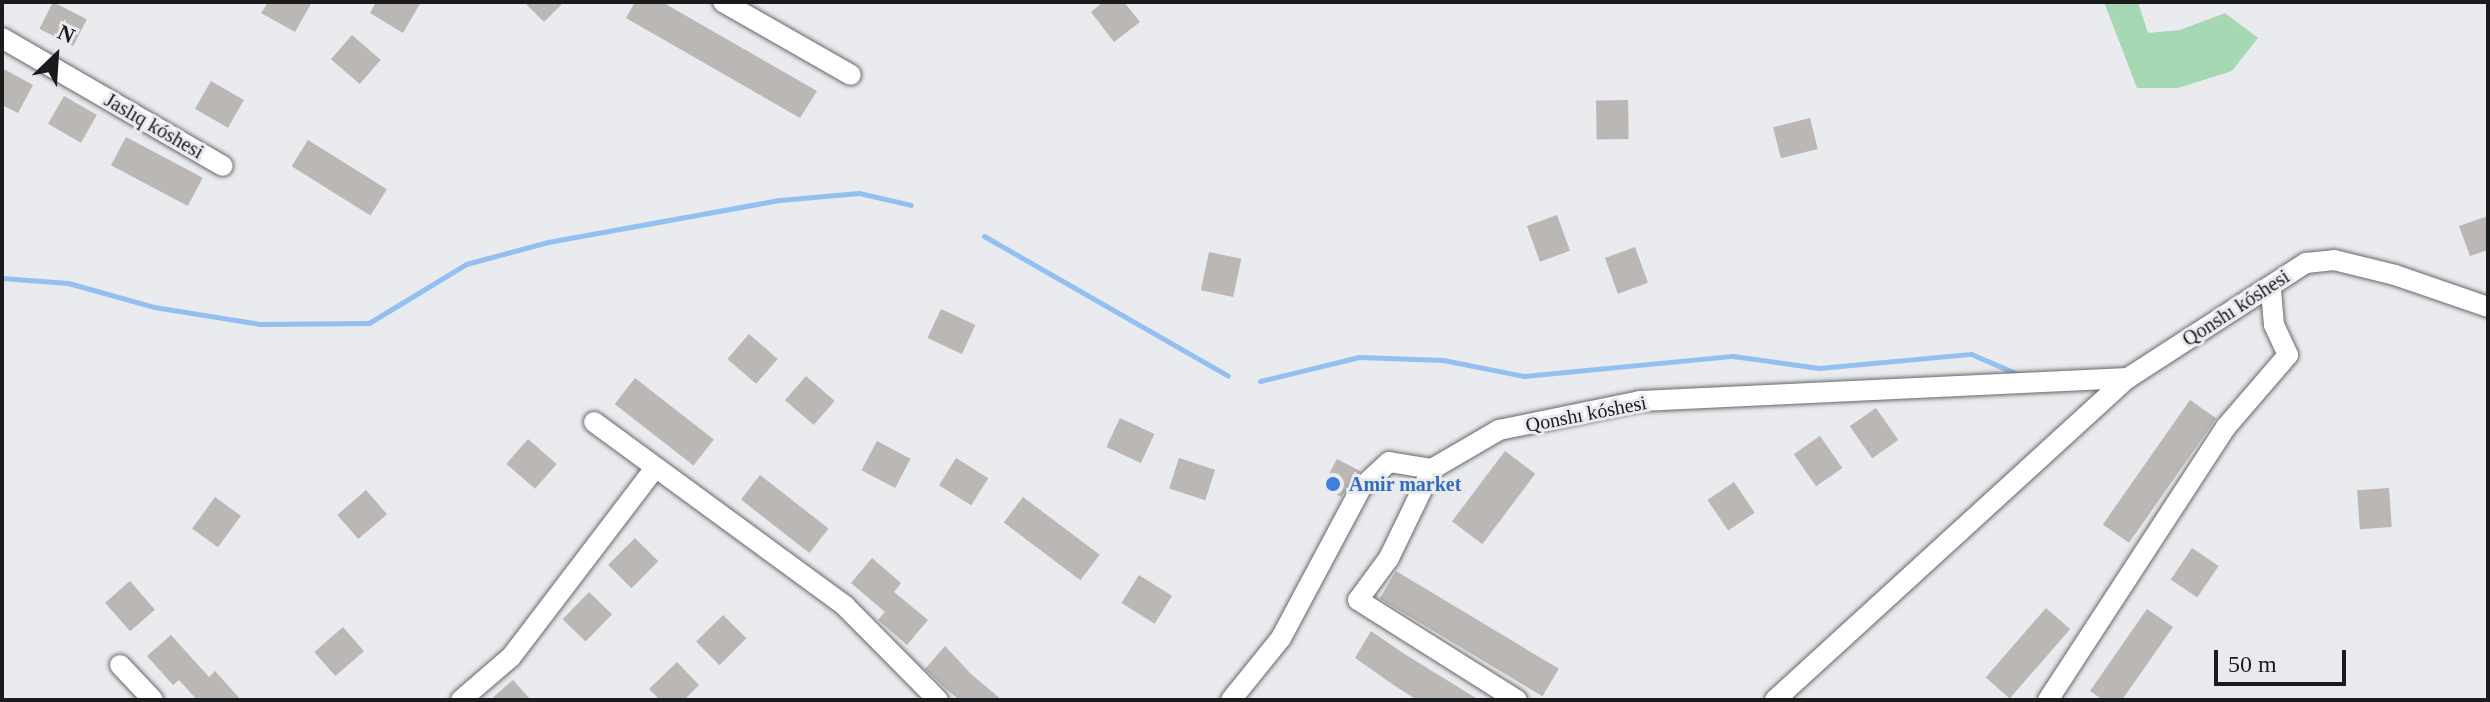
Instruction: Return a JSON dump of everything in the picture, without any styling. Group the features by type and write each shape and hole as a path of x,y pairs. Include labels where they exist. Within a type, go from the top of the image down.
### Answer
{"street":[{"path":"723,2 851,75"},
{"name":"Jaslıq kóshesi","path":"2,38 223,166"},
{"name":"Qonshı kóshesi","path":"1775,700 2128,378 2306,263 2334,260 2488,307"},
{"path":"2048,700 2226,427 2288,355 2274,325 2271,287"},
{"name":"Qonshı kóshesi","path":"1432,469 1499,430 1640,401 2128,378"},
{"path":"594,422 845,606 938,700"},
{"path":"1231,700 1281,638 1361,488 1389,462 1432,469 1389,558 1358,600 1517,700"},
{"path":"461,700 511,657 655,468"},
{"path":"120,665 153,700"}],"green space":[{"path":"2104,2 2138,2 2148,33 2180,30 2225,13 2258,38 2232,71 2178,88 2137,88"}],"building":[{"path":"53,2 87,19 73,46 39,29"},
{"path":"268,2 312,2 295,32 261,13"},
{"path":"376,2 421,2 403,33 370,13"},
{"path":"524,2 564,2 544,22"},
{"path":"635,2 662,2 817,91 800,118 626,18"},
{"path":"1103,2 1124,2 1140,22 1114,42 1091,12"},
{"path":"352,35 381,60 360,84 331,59"},
{"path":"2,68 33,85 18,113 2,105"},
{"path":"211,81 244,100 228,128 195,109"},
{"path":"64,96 97,115 81,143 48,124"},
{"path":"1628,100 1629,139 1597,140 1596,101"},
{"path":"1810,118 1818,149 1781,158 1773,127"},
{"path":"126,137 203,178 188,206 111,165"},
{"path":"308,140 387,189 370,216 292,166"},
{"path":"1557,215 1570,251 1540,262 1527,226"},
{"path":"2488,216 2488,250 2470,256 2459,226"},
{"path":"1635,247 1648,283 1618,294 1605,258"},
{"path":"1209,252 1241,259 1233,297 1201,290"},
{"path":"941,309 975,325 962,354 927,338"},
{"path":"749,334 778,359 756,384 727,359"},
{"path":"806,376 835,401 814,425 785,400"},
{"path":"635,378 714,440 693,466 615,404"},
{"path":"2190,400 2216,418 2129,543 2103,525"},
{"path":"1876,408 1898,440 1872,458 1850,426"},
{"path":"1120,418 1154,434 1141,463 1106,447"},
{"path":"1820,436 1842,468 1816,486 1794,454"},
{"path":"528,439 557,464 535,489 506,464"},
{"path":"877,441 911,459 895,488 862,470"},
{"path":"1505,451 1535,474 1482,544 1452,521"},
{"path":"956,458 988,478 971,505 939,485"},
{"path":"1179,458 1215,470 1205,500 1169,488"},
{"path":"1337,459 1360,471 1341,497 1322,487"},
{"path":"760,475 829,529 809,553 741,499"},
{"path":"1734,482 1755,513 1728,531 1707,500"},
{"path":"2389,488 2392,527 2360,529 2357,490"},
{"path":"366,490 387,514 358,539 337,515"},
{"path":"215,497 241,516 218,547 192,529"},
{"path":"1023,497 1100,555 1080,580 1004,523"},
{"path":"635,538 658,561 631,588 608,565"},
{"path":"2192,548 2219,566 2197,597 2171,580"},
{"path":"872,558 901,583 894,592 928,620 907,645 878,620 885,612 851,583"},
{"path":"1396,571 1559,669 1542,696 1380,598"},
{"path":"1139,575 1172,596 1155,624 1122,603"},
{"path":"130,581 155,610 130,631 105,603"},
{"path":"589,592 612,614 586,642 563,619"},
{"path":"2046,608 2070,629 2010,698 1986,677"},
{"path":"2147,609 2173,627 2122,700 2103,700 2090,691"},
{"path":"723,615 746,638 719,665 696,642"},
{"path":"343,627 364,651 335,676 314,652"},
{"path":"1371,631 1479,700 1417,700 1395,686 1355,658"},
{"path":"171,635 209,677 215,671 241,700 197,700 179,680 173,685 147,656"},
{"path":"945,646 971,674 1002,700 959,700 925,669"},
{"path":"677,662 699,685 684,700 660,700 649,689"},
{"path":"513,680 531,700 490,700"}],"waterway":[{"path":"2,278 68,283 154,307 260,324 369,323 466,264 548,242 780,200 859,193 911,205"},
{"path":"984,236 1228,376"},
{"path":"1260,381 1359,357 1443,360 1524,376 1733,356 1819,368 1971,354 2020,375"}],"place":[{"name":"Amir market","path":"1333,484"}]}
